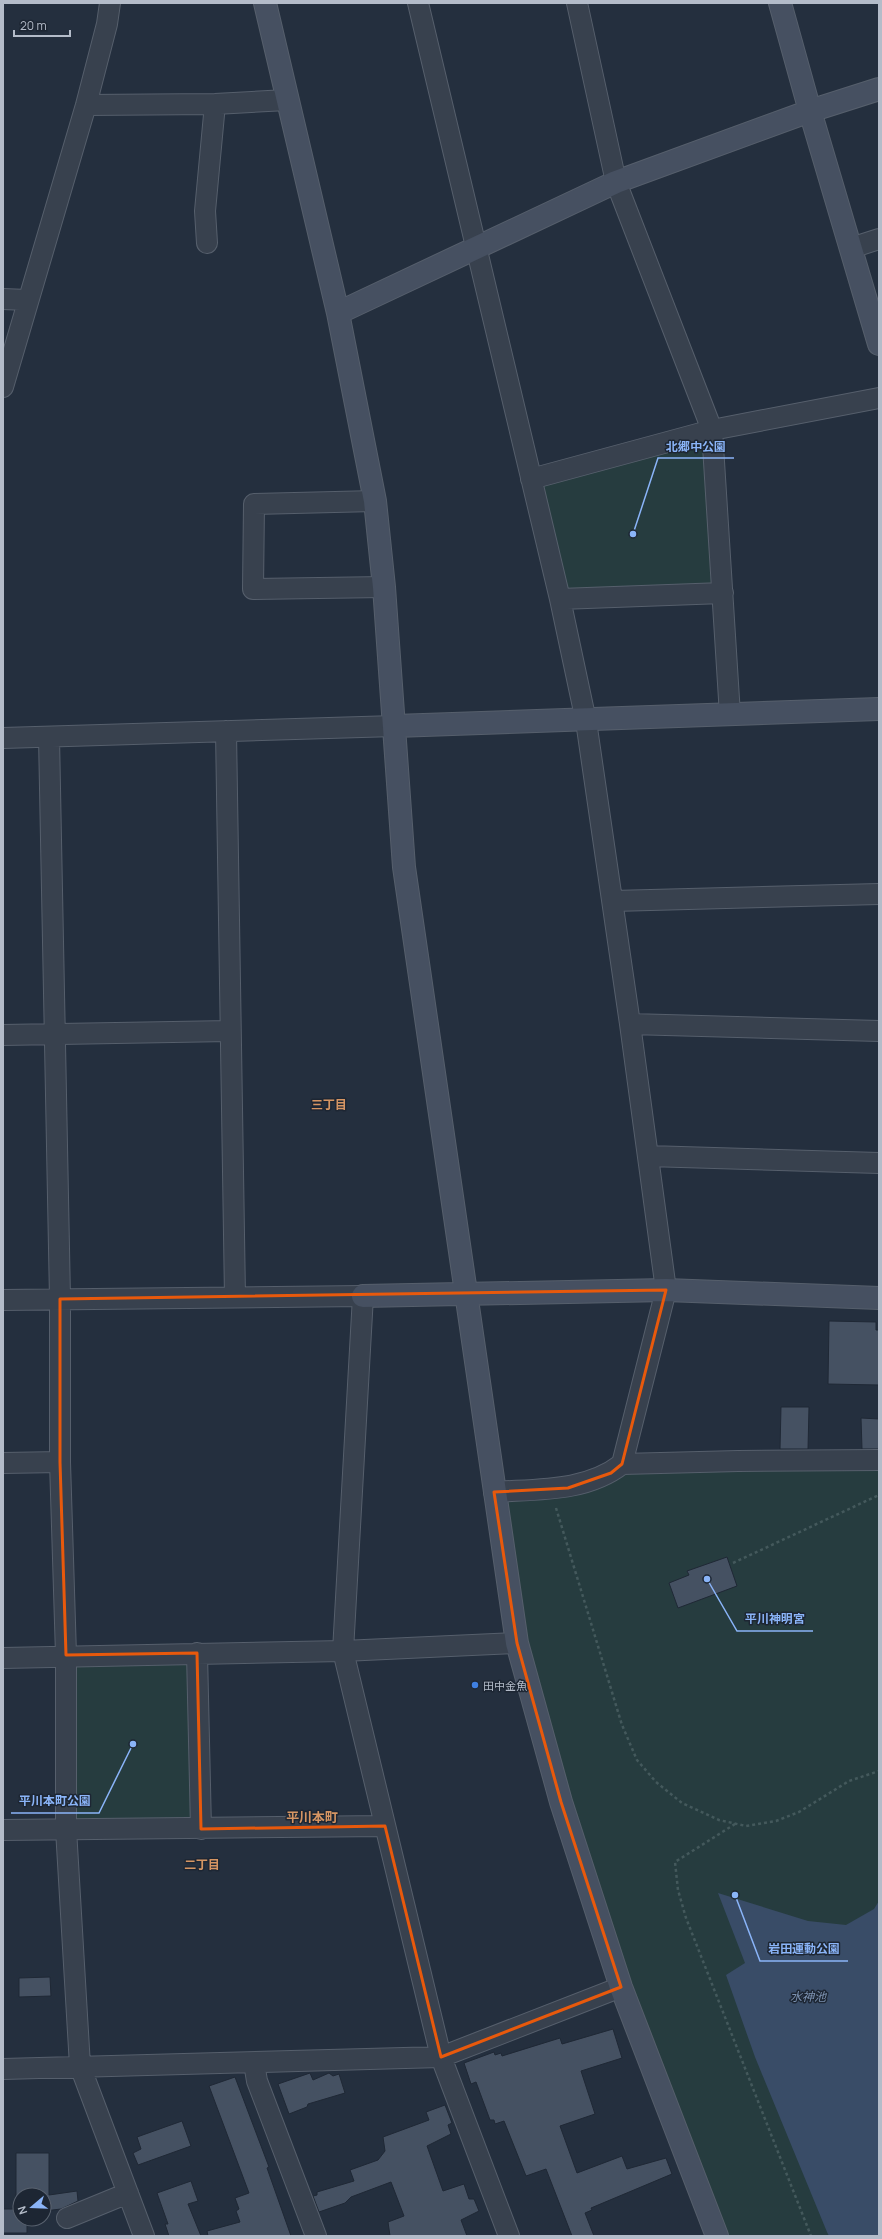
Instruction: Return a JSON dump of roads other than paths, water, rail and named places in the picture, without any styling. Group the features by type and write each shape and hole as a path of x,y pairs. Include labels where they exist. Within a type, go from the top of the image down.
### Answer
{"street":[{"path":"3,387 27,300 86,105 107,24 110,3"},
{"path":"265,3 338,313 375,501 384,587 404,867 517,1643 561,1802 621,1987 717,2236"},
{"path":"418,3 560,599 586,721 630,1024 666,1290 622,1464 611,1473 568,1488 494,1492"},
{"path":"577,3 616,182 712,430 730,715"},
{"path":"780,3 810,111 879,344"},
{"path":"338,313 476,250 616,182 810,111 879,89"},
{"path":"86,105 215,104 287,100"},
{"path":"207,243 205,211 215,104"},
{"path":"851,248 879,239"},
{"path":"3,299 27,300"},
{"path":"531,479 712,430 879,398"},
{"path":"375,501 254,504 253,589 384,587"},
{"path":"560,599 723,593"},
{"path":"3,738 586,721 879,709"},
{"path":"226,731 235,1297"},
{"path":"48,737 53,1035 60,1299 60,1462 66,1656 66,1829 80,2066 144,2236"},
{"path":"612,901 879,894"},
{"path":"630,1024 879,1031"},
{"path":"3,1036 230,1031"},
{"path":"648,1156 879,1164"},
{"path":"3,1300 363,1296 666,1290 879,1298"},
{"path":"363,1296 343,1651 441,2057 509,2236"},
{"path":"622,1464 879,1460"},
{"path":"3,1463 60,1462"},
{"path":"3,1658 343,1651 517,1643"},
{"path":"197,1653 201,1829"},
{"path":"3,1830 385,1826"},
{"path":"3,2069 441,2057 621,1987"},
{"path":"254,2063 257,2081 316,2236"},
{"path":"67,2218 128,2193"}],"water":[{"name":"水神池","path":"718,1893 808,1921 846,1925 874,1909 879,1901 879,2236 829,2236 827,2232 755,2057 726,1975 745,1963"}],"place":[{"name":"北郷中公園","path":"633,534"},
{"name":"平川神明宮","path":"707,1579"},
{"name":"田中金魚","path":"475,1685"},
{"name":"平川本町公園","path":"133,1744"},
{"name":"岩田運動公園","path":"735,1895"}],"district":[{"name":"三丁目","path":"329,1104"},
{"name":"平川本町","path":"312,1817"},
{"name":"二丁目","path":"202,1864"}]}
